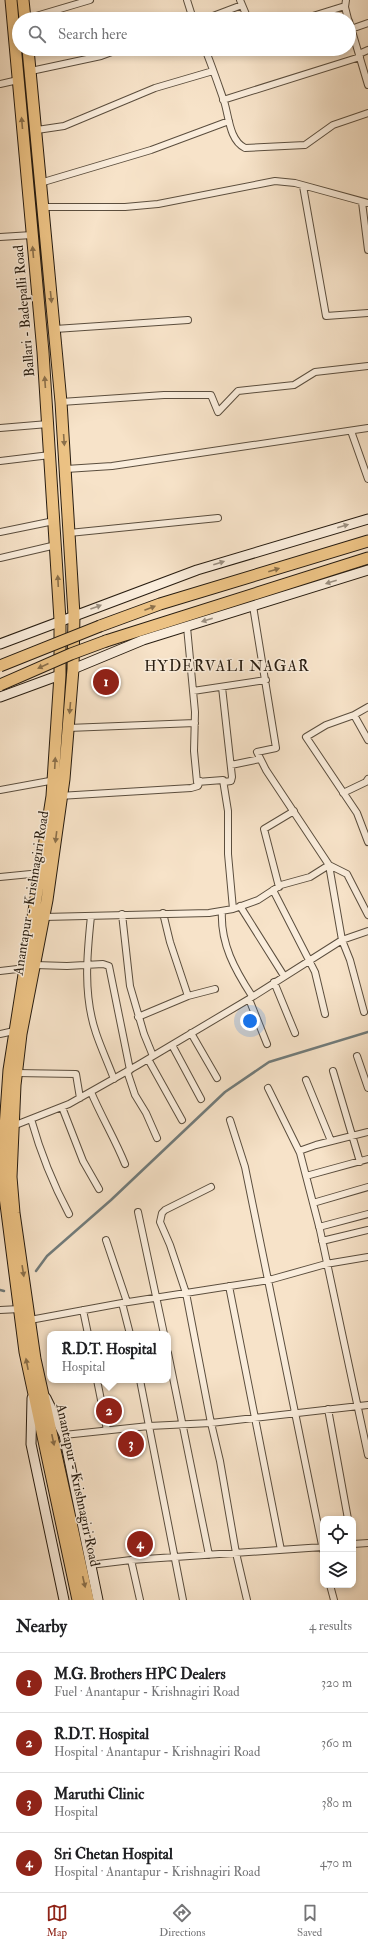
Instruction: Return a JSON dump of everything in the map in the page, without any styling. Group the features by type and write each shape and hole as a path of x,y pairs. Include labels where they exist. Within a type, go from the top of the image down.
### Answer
{"highway":[{"name":"Ballari - Badepalli Road","path":"11,0 12,12"},
{"path":"23,0 25,12"},
{"name":"Ballari - Badepalli Road","path":"16,56 47,411 60,620"},
{"name":"Ballari - Badepalli Road","path":"29,56 37,130 42,207 55,329 66,469 74,615"},
{"path":"47,411 61,407"},
{"path":"0,666 160,604 368,541"},
{"path":"0,685 71,654 106,641 368,558"},
{"name":"Anantapur - Krishnagiri Road","path":"74,615 73,669 68,728 59,779 44,917 14,1031 1,1156 6,1213 18,1242 30,1320 37,1388 69,1538 88,1600"},
{"name":"Anantapur - Krishnagiri Road","path":"59,779 60,620"},
{"path":"60,674 73,669"},
{"name":"Anantapur - Krishnagiri Road","path":"37,1388 25,1352 20,1309 4,1231 11,1177 16,1073 32,967 41,873 57,796"},
{"path":"4,1231 18,1242"},
{"path":"69,1538 78,1600"}],"street":[{"path":"50,12 90,0"},
{"path":"186,0 190,12"},
{"path":"221,12 241,3"},
{"path":"322,12 346,3"},
{"path":"356,27 368,23"},
{"path":"356,45 368,85"},
{"path":"223,100 359,55 368,50"},
{"path":"30,71 101,56"},
{"path":"208,56 229,121 239,144 248,149 305,146 332,125 368,113"},
{"path":"37,130 64,126 155,88 213,71"},
{"path":"0,84 18,80"},
{"path":"40,183 151,150 229,121"},
{"path":"42,207 111,209 158,204 275,181 303,186 365,202 368,250"},
{"path":"303,186 326,316 368,313"},
{"path":"0,237 32,235"},
{"path":"55,329 188,320"},
{"path":"61,407 164,395 211,395 218,412 238,390 294,385 316,372 368,366"},
{"path":"0,428 48,424"},
{"path":"66,469 112,466 368,428"},
{"path":"351,431 368,479"},
{"path":"0,461 50,455"},
{"path":"69,533 218,518"},
{"path":"0,644 60,620 197,570 368,519"},
{"path":"0,532 54,521"},
{"path":"0,558 56,545"},
{"path":"73,669 143,640 368,570"},
{"path":"253,606 276,748 257,752 260,759 329,865 342,940 350,960 364,1012"},
{"path":"186,627 193,691 195,723 194,751 197,782 200,782"},
{"path":"0,697 60,674"},
{"path":"193,691 266,680"},
{"path":"57,796 191,788 198,786 200,782 223,780 224,782 232,779 222,687"},
{"path":"368,707 354,715 326,725 306,736 357,813 368,842"},
{"path":"354,715 368,740"},
{"path":"68,728 195,723"},
{"path":"231,765 260,759"},
{"path":"0,790 59,779"},
{"path":"343,793 366,782 368,779"},
{"path":"224,782 228,811 228,854 233,909"},
{"path":"279,886 264,829 294,811"},
{"path":"44,917 209,913 233,909 258,900 279,886 310,877 329,865"},
{"path":"329,865 347,874 368,915"},
{"path":"0,877 41,873"},
{"path":"273,890 315,972 325,1014"},
{"path":"240,906 284,976"},
{"path":"222,911 221,924 226,948 250,998 267,1044"},
{"path":"163,913 170,942 188,996"},
{"path":"122,914 128,979 138,1018 151,1058 182,1120"},
{"path":"91,916 86,965 92,1020 114,1079"},
{"path":"13,1126 62,1106 91,1092 151,1058 342,940 368,931"},
{"path":"0,971 32,967 106,964 109,967 135,1095 146,1113 158,1138"},
{"path":"274,982 295,1033"},
{"path":"138,1018 188,996 215,989"},
{"path":"0,1034 14,1031"},
{"path":"191,1033 217,1078"},
{"path":"172,1045 202,1099"},
{"path":"357,1056 368,1088"},
{"path":"333,1070 360,1162"},
{"path":"16,1073 76,1074 80,1098"},
{"path":"306,1080 331,1141"},
{"path":"268,1088 299,1151 306,1176 319,1227 326,1264 359,1406 368,1455"},
{"path":"91,1092 102,1120 118,1148 125,1164"},
{"path":"62,1106 83,1161 99,1189"},
{"path":"31,1118 37,1140 58,1193 69,1214"},
{"path":"230,1120 245,1167 269,1280 294,1413 320,1534"},
{"path":"299,1151 368,1132"},
{"path":"306,1176 368,1159"},
{"path":"313,1203 368,1187"},
{"path":"210,1188 165,1210 162,1213 160,1222 186,1293 211,1423 220,1461 236,1554 247,1600"},
{"path":"138,1212 163,1331"},
{"path":"319,1227 368,1214"},
{"path":"322,1241 368,1230"},
{"path":"106,1240 124,1302 129,1331"},
{"path":"30,1320 124,1302 269,1280 326,1264 368,1257"},
{"path":"229,1286 281,1550"},
{"path":"0,1310 20,1309"},
{"path":"83,1310 87,1331"},
{"path":"171,1368 210,1555"},
{"path":"98,1383 107,1430"},
{"path":"141,1383 183,1600"},
{"path":"37,1388 64,1435 98,1600"},
{"path":"37,1388 31,1444 64,1600"},
{"path":"64,1435 149,1426 211,1423 368,1405"},
{"path":"328,1409 347,1516"},
{"path":"356,1544 368,1543"},
{"path":"90,1565 131,1560 320,1548"},
{"path":"131,1560 140,1600"},
{"path":"331,1588 334,1600"}],"waterway":[{"path":"36,1271 47,1256 111,1200 225,1092 269,1062 368,1032"},
{"path":"0,1290 4,1291"}],"place":[{"name":"M.G. Brothers HPC Dealers","path":"106,682"},
{"name":"R.D.T. Hospital","path":"109,1411"},
{"name":"Maruthi Clinic","path":"131,1444"},
{"name":"Sri Chetan Hospital","path":"140,1544"}],"district":[{"name":"HYDERVALI NAGAR","path":"227,666"}]}
